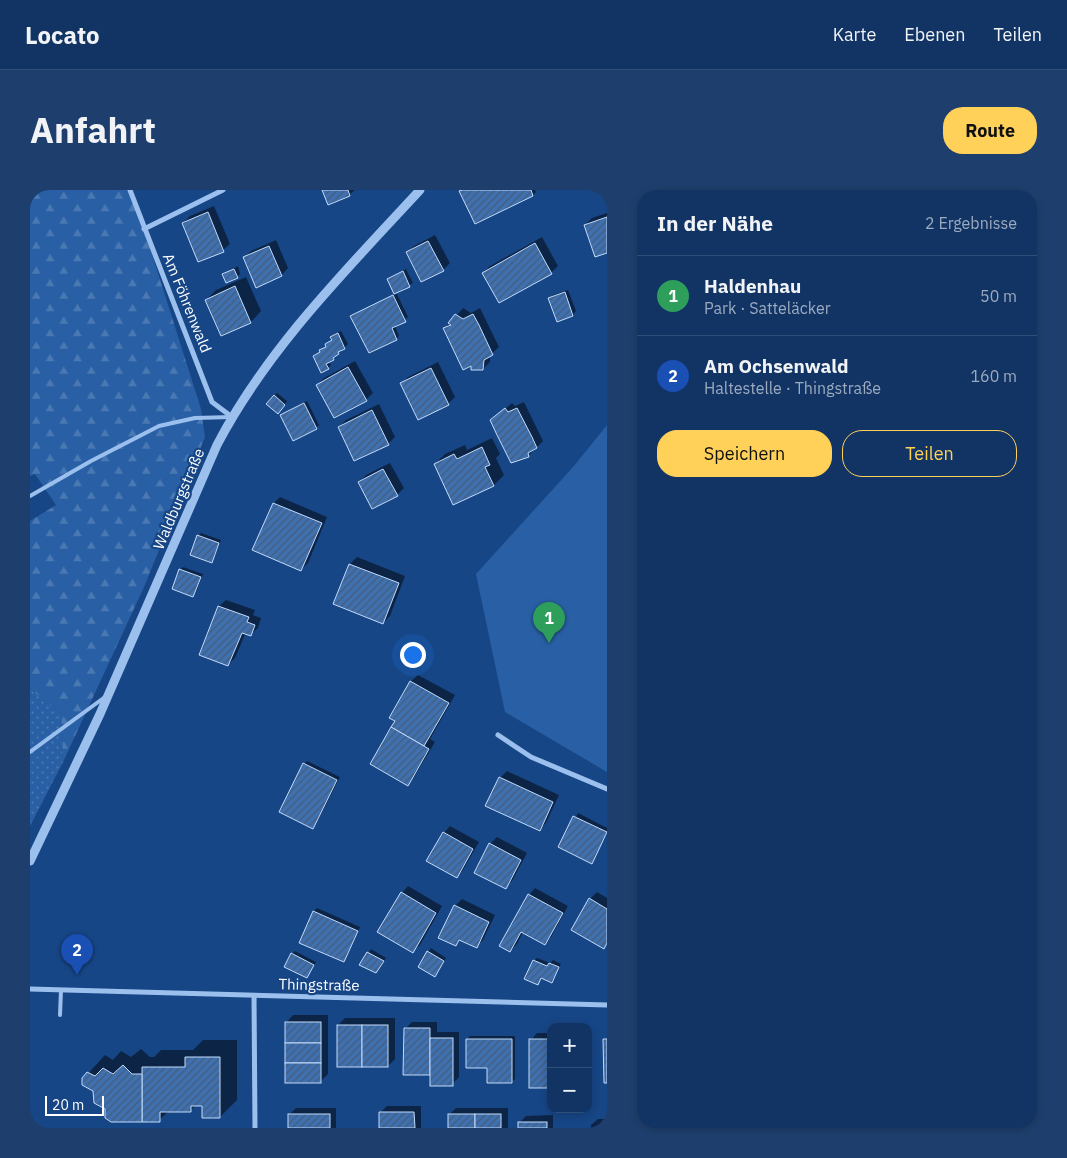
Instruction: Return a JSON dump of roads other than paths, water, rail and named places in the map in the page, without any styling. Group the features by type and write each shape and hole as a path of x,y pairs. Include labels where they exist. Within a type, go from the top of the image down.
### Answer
{"street":[{"name":"Am Föhrenwald","path":"130,190 212,402 232,417"},
{"path":"144,228 224,190"},
{"name":"Waldburgstraße","path":"30,861 109,694 217,445 232,417 275,355 324,295 420,190"},
{"path":"498,735 531,758 607,789"},
{"name":"Thingstraße","path":"30,989 607,1004"},
{"path":"254,996 255,1128"}],"lane":[{"path":"30,496 91,461 159,426 196,418 232,417"},
{"path":"30,752 109,694"},
{"path":"60,1015 61,990"}],"place":[{"name":"Haldenhau","path":"549,643"},
{"name":"Am Ochsenwald","path":"77,975"}]}
